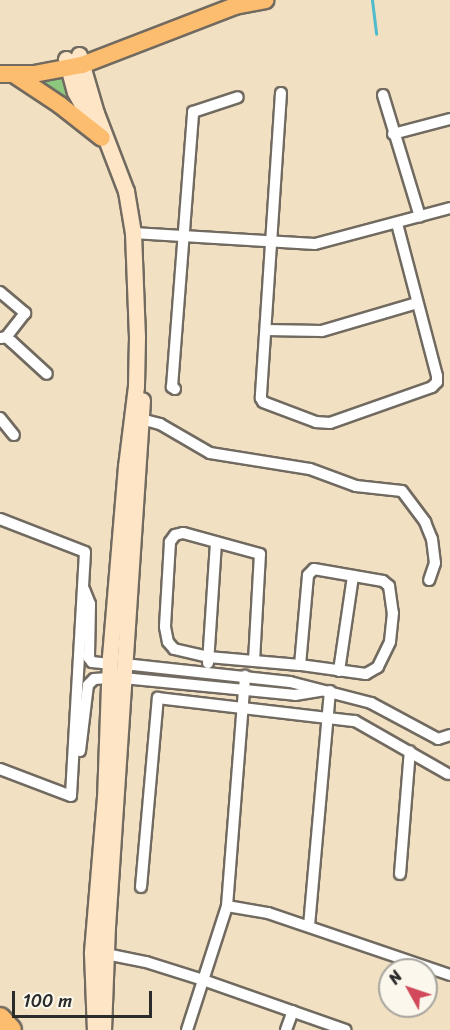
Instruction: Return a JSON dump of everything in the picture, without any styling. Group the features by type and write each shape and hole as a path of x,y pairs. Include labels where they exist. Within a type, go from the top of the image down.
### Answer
{"highway":[{"path":"0,1018 11,1030"}],"main road":[{"path":"5,74 74,62 139,44 240,3 265,0"},
{"path":"74,62 87,116 113,156"},
{"path":"74,62 126,191 133,233 136,386 132,402 125,478 103,1030"},
{"path":"5,74 60,105 102,138"},
{"path":"95,1030 92,953 116,671 141,419 142,399 136,386"}],"street":[{"path":"281,93 261,398 263,402 316,422 330,423 432,387 437,382 438,375 397,224"},
{"path":"383,95 393,134 420,216"},
{"path":"175,389 172,387 193,111 238,97"},
{"path":"393,134 450,119"},
{"path":"133,233 315,244 397,224 450,208"},
{"path":"0,292 25,313 3,338 47,374"},
{"path":"266,330 322,331 417,303"},
{"path":"0,418 14,435"},
{"path":"141,419 160,424 210,453 310,469 356,486 402,491 425,522 432,539 435,563 429,580"},
{"path":"0,519 85,552 71,796 0,769"},
{"path":"254,661 262,558 259,553 183,533 175,535 170,542 165,627 168,642 174,649 208,657 254,661 300,665 366,674 374,670 385,657 390,642 393,613 389,586 383,581 318,568 309,572 300,665"},
{"path":"207,672 216,543"},
{"path":"339,671 353,576"},
{"path":"83,586 90,604 89,658 92,662 116,671 243,690 295,695 325,691"},
{"path":"72,776 78,763 88,685 94,679 116,671 207,672 291,682 371,702 438,739 450,735"},
{"path":"187,1030 227,906 245,676"},
{"path":"309,926 326,717 325,691"},
{"path":"141,887 158,698 355,721 448,774"},
{"path":"400,874 410,751"},
{"path":"227,906 268,913 450,975"},
{"path":"106,954 146,962 203,980 346,1030"},
{"path":"286,1030 293,1011"}],"green space":[{"path":"63,76 71,93 70,101 63,102 28,80"}],"waterway":[{"path":"372,0 376,34"}]}
